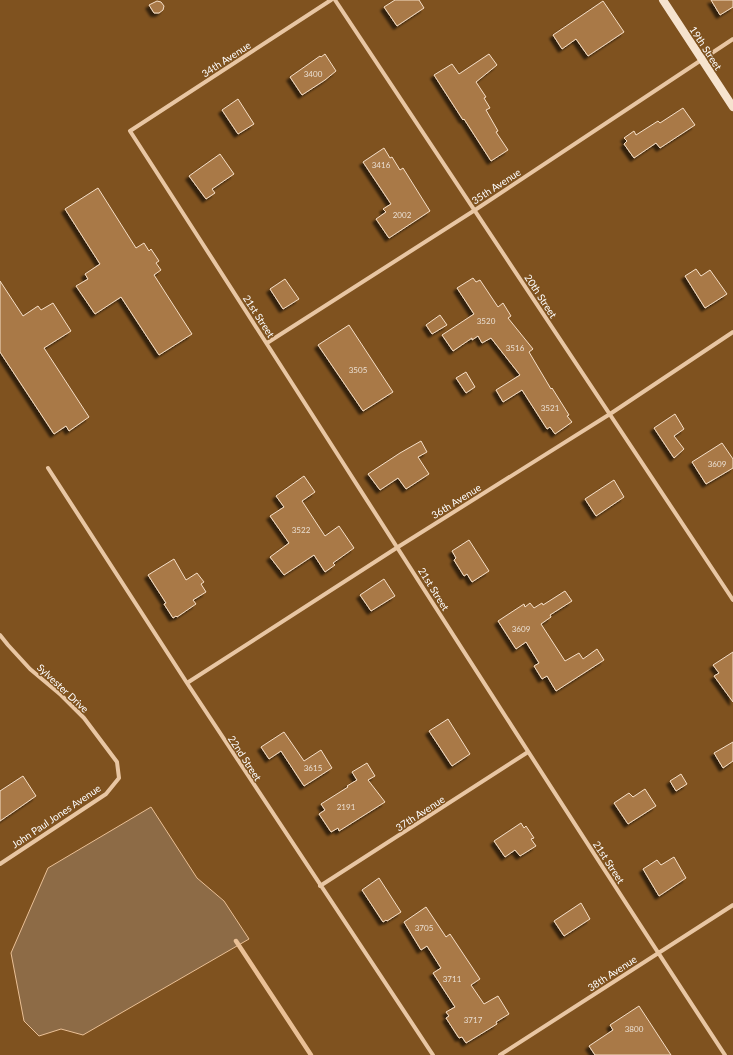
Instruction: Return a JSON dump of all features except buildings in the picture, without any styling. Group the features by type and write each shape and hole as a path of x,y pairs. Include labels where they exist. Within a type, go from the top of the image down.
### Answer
{"street":[{"name":"34th Avenue","path":"130,131 331,0"},
{"name":"20th Street","path":"335,0 733,600"},
{"name":"19th Street","path":"662,0 733,107"},
{"name":"35th Avenue","path":"267,343 475,210 733,39"},
{"name":"21st Street","path":"130,131 528,752 725,1055"},
{"name":"36th Avenue","path":"187,683 398,547 610,414 733,332"},
{"name":"22nd Street","path":"48,468 320,886 433,1055"},
{"name":"Sylvester Drive","path":"0,635 30,668 61,694 84,718 117,762 119,778"},
{"name":"37th Avenue","path":"320,886 528,752"},
{"name":"John Paul Jones Avenue","path":"0,864 106,794 119,778"},
{"name":"38th Avenue","path":"500,1055 733,905"}],"shaded area":[{"path":"151,807 197,878 224,901 249,939 83,1035 61,1029 39,1036 24,1021 11,953 48,868"}],"waterway":[{"path":"236,941 311,1055"}]}
